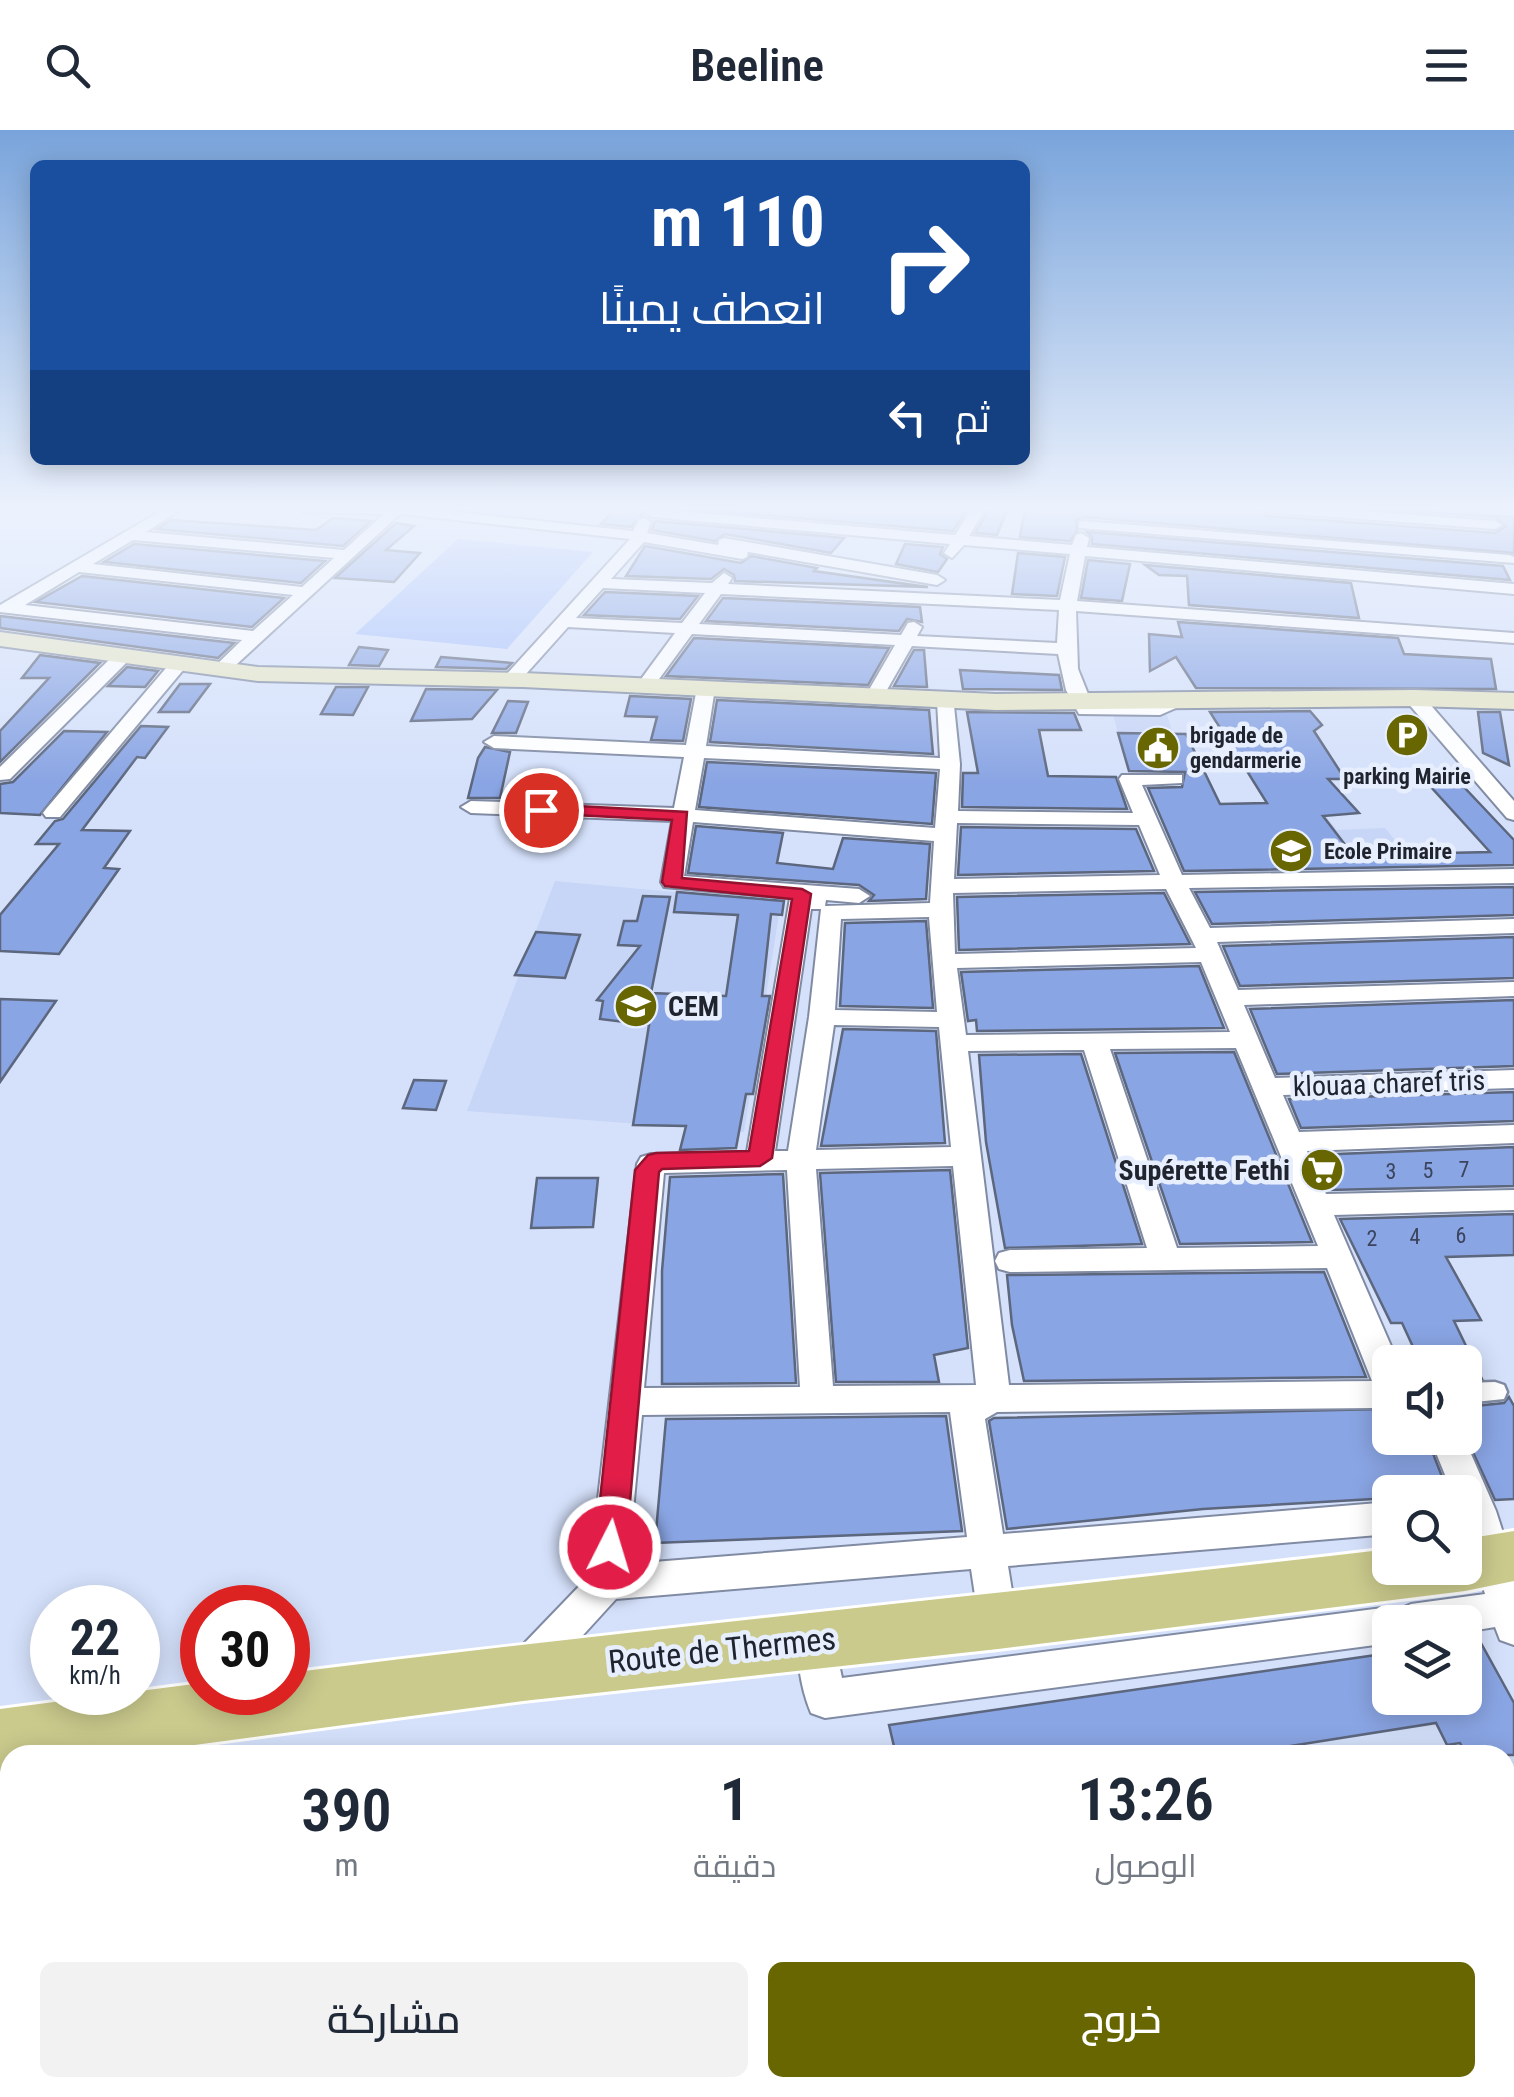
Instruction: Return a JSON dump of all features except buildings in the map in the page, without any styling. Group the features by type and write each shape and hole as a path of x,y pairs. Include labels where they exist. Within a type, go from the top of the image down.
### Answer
{"main road":[{"path":"5,640 220,670 946,700 1414,698 1514,703"},
{"name":"Route de Thermes","path":"0,1740 523,1672 1488,1568"}],"street":[{"path":"220,670 297,600"},
{"path":"511,680 584,600"},
{"path":"644,686 709,600"},
{"path":"875,695 928,600"},
{"path":"964,600 1325,609 1514,638"},
{"path":"1065,600 1066,649 1080,701"},
{"path":"1323,600 1325,609"},
{"path":"4,610 257,636"},
{"path":"562,622 1066,649"},
{"path":"3,774 122,657"},
{"path":"52,812 178,665"},
{"path":"706,688 672,882 802,894 941,898"},
{"path":"1414,698 1514,814"},
{"path":"946,700 950,764 941,898 965,1156 994,1397"},
{"path":"494,742 950,764"},
{"path":"623,1402 817,1397 1374,1395 1386,1390 1389,1380 1207,945 1174,882 1129,779 1176,779"},
{"path":"471,806 947,826 1146,819"},
{"path":"802,894 830,912 941,898 1174,882 1514,876"},
{"path":"760,1158 802,894"},
{"path":"817,1397 801,1158 822,1017 830,912"},
{"path":"947,961 1514,926"},
{"path":"1229,998 1514,990"},
{"path":"822,1017 1095,1042 1246,1040"},
{"path":"1095,1042 1165,1257"},
{"name":"klouaa charef tris","path":"1264,1087 1514,1079"},
{"path":"1287,1142 1514,1134"},
{"path":"523,1672 607,1583 647,1170 656,1161 965,1156"},
{"path":"1316,1205 1514,1200"},
{"path":"1010,1261 1336,1256"},
{"path":"1482,1392 1495,1392"},
{"path":"994,1397 967,1413 998,1622"},
{"path":"1435,1605 1488,1568 1452,1455"},
{"path":"607,1583 1372,1520"},
{"path":"817,1639 825,1699 1372,1628"}],"shaded area":[{"path":"392,600 551,600 507,649 355,634"},
{"path":"1113,714 1167,715 1173,734 1118,733"},
{"name":"Ecole Primaire","path":"1158,809 1224,820 1326,816 1337,830 1385,828 1421,872 1194,881"},
{"name":"CEM","path":"555,881 781,902 744,1132 467,1111"}],"place":[{"name":"parking Mairie","path":"1407,735"},
{"name":"brigade de gendarmerie","path":"1158,748"},
{"name":"Ecole Primaire","path":"1291,851"},
{"name":"CEM","path":"636,1006"},
{"name":"Supérette Fethi","path":"1322,1170"}],"route":[{"path":"541,810 681,816 672,882 802,894 760,1158 656,1161 647,1170 610,1547"}]}
